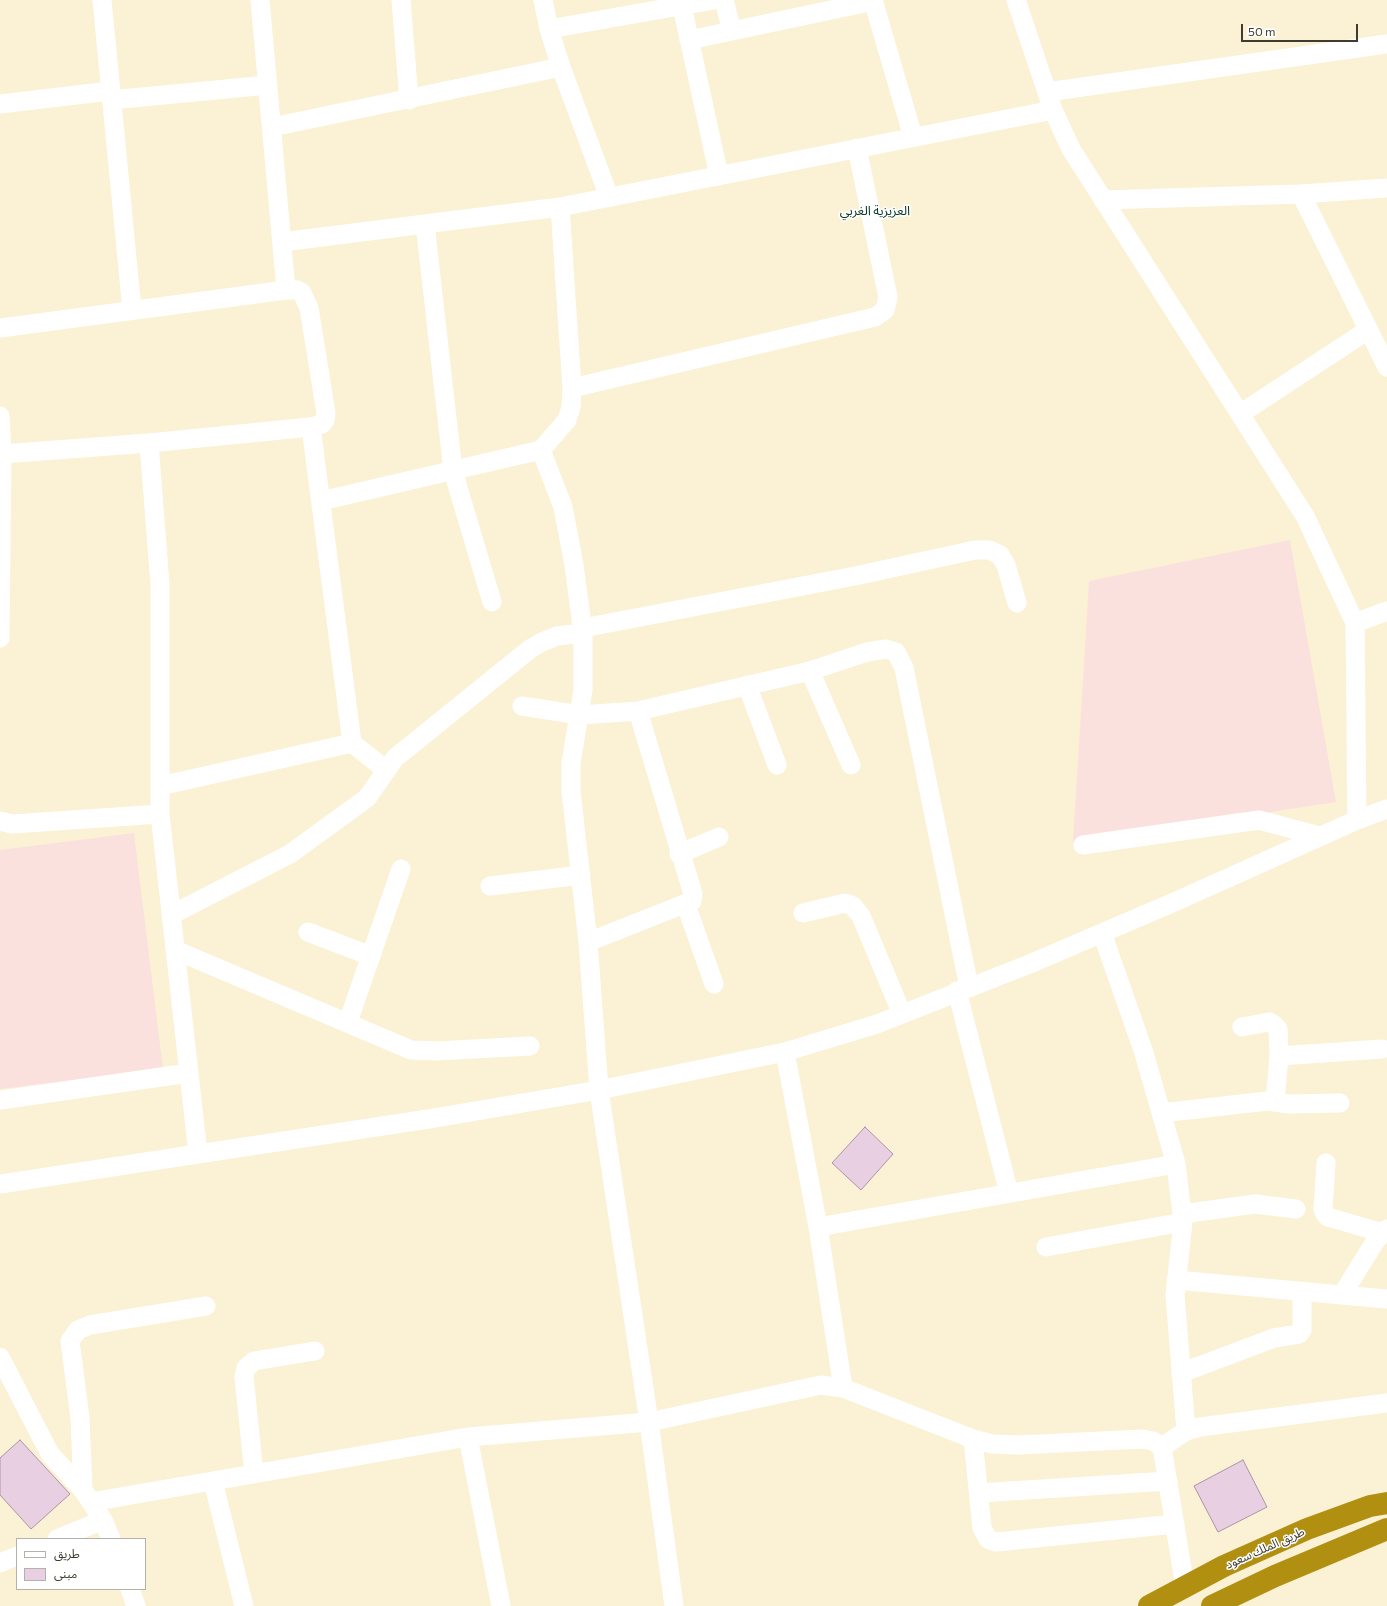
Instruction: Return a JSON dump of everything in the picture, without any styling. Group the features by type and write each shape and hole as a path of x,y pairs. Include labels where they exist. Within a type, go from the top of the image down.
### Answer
{"highway":[{"name":"طريق الملك سعود","path":"1149,1606 1224,1566 1307,1529 1370,1506 1387,1503"},
{"path":"1212,1606 1274,1576 1387,1529"}],"street":[{"path":"102,0 110,96 132,310"},
{"path":"260,0 286,290"},
{"path":"401,0 409,100"},
{"path":"543,0 548,29 609,197"},
{"path":"548,29 714,0"},
{"path":"724,0 732,31"},
{"path":"689,40 873,0 914,137"},
{"path":"1016,0 1053,110 1071,149 1305,516 1355,623 1357,820"},
{"path":"682,6 719,176"},
{"path":"1047,92 1387,44"},
{"path":"272,127 409,100 561,67"},
{"path":"0,104 268,85"},
{"path":"282,242 560,207 1053,110"},
{"path":"572,388 875,317 885,310 888,297 857,148"},
{"path":"1104,200 1301,194 1387,188"},
{"path":"1301,194 1368,330 1382,349 1387,367"},
{"path":"321,501 541,450 566,420 571,407 572,388 560,207"},
{"path":"425,224 453,471 492,602"},
{"path":"0,328 286,290 297,290 302,293 309,308 326,413 325,420 322,424 311,427 149,443 2,454"},
{"path":"1240,414 1368,330"},
{"path":"0,416 2,454 0,638"},
{"path":"311,427 352,743 386,770"},
{"path":"149,443 160,584 160,814 198,1154"},
{"path":"541,450 563,507 574,565 583,630 583,690 571,764 571,791 588,942 599,1090 649,1422 674,1606"},
{"path":"171,915 290,854 367,798 396,758 530,649 557,636 855,576 975,550 989,550 1000,555 1006,565 1017,603"},
{"path":"1355,623 1387,611"},
{"path":"522,706 580,715 638,711 810,671 867,652 886,649 896,652 904,668 963,989 1009,1193"},
{"path":"810,671 851,765"},
{"path":"747,685 777,765"},
{"path":"588,942 686,905 692,901 693,894 638,711"},
{"path":"160,786 352,743"},
{"path":"0,1184 435,1118 599,1090 785,1052 878,1024 963,989 1032,963 1319,836 1387,809"},
{"path":"0,821 12,824 160,814"},
{"path":"1083,845 1259,820 1319,836"},
{"path":"680,854 719,837"},
{"path":"348,1022 401,869"},
{"path":"490,886 581,875"},
{"path":"804,913 845,903 853,906 861,916 902,1014"},
{"path":"686,905 714,984"},
{"path":"308,932 371,956"},
{"path":"1102,933 1143,1050 1176,1164 1183,1218 1175,1295 1186,1431"},
{"path":"175,950 412,1050 436,1051 530,1046"},
{"path":"1242,1027 1269,1022 1278,1029 1280,1056 1275,1102"},
{"path":"1280,1056 1382,1049"},
{"path":"785,1052 818,1227 843,1388"},
{"path":"0,1100 189,1073"},
{"path":"1161,1113 1268,1101 1289,1104 1340,1103"},
{"path":"1326,1163 1323,1209 1325,1214 1328,1217 1385,1231 1342,1295"},
{"path":"818,1227 1176,1164"},
{"path":"1046,1247 1255,1204 1296,1208"},
{"path":"1176,1280 1387,1299"},
{"path":"1181,1373 1274,1338 1299,1334 1302,1330 1302,1292"},
{"path":"87,1496 80,1418 70,1341 78,1330 90,1325 206,1306"},
{"path":"254,1474 244,1377 246,1368 254,1361 315,1351"},
{"path":"1,1364 50,1454 87,1496 103,1520 111,1538"},
{"path":"87,1496 213,1481 468,1438 649,1422 821,1385 843,1388 973,1439 992,1444 1019,1445 1142,1439 1153,1441 1162,1447 1185,1587"},
{"path":"1162,1447 1186,1431 1200,1427 1387,1403"},
{"path":"468,1438 501,1606"},
{"path":"973,1439 982,1528 988,1539 996,1542 1175,1524"},
{"path":"213,1481 244,1606"},
{"path":"979,1493 1168,1481"},
{"path":"59,1538 103,1520"},
{"path":"0,1563 16,1556"},
{"path":"130,1590 136,1606"}],"shaded area":[{"path":"1290,540 1336,802 1073,842 1089,581"},
{"path":"134,833 163,1069 0,1089 0,850"}],"building":[{"path":"865,1127 893,1154 861,1190 832,1163"},
{"path":"20,1440 70,1494 31,1529 0,1495 0,1458"},
{"path":"1243,1460 1267,1507 1218,1532 1194,1486"}],"district":[{"name":"العزيزية الغربي","path":"875,211"}]}
